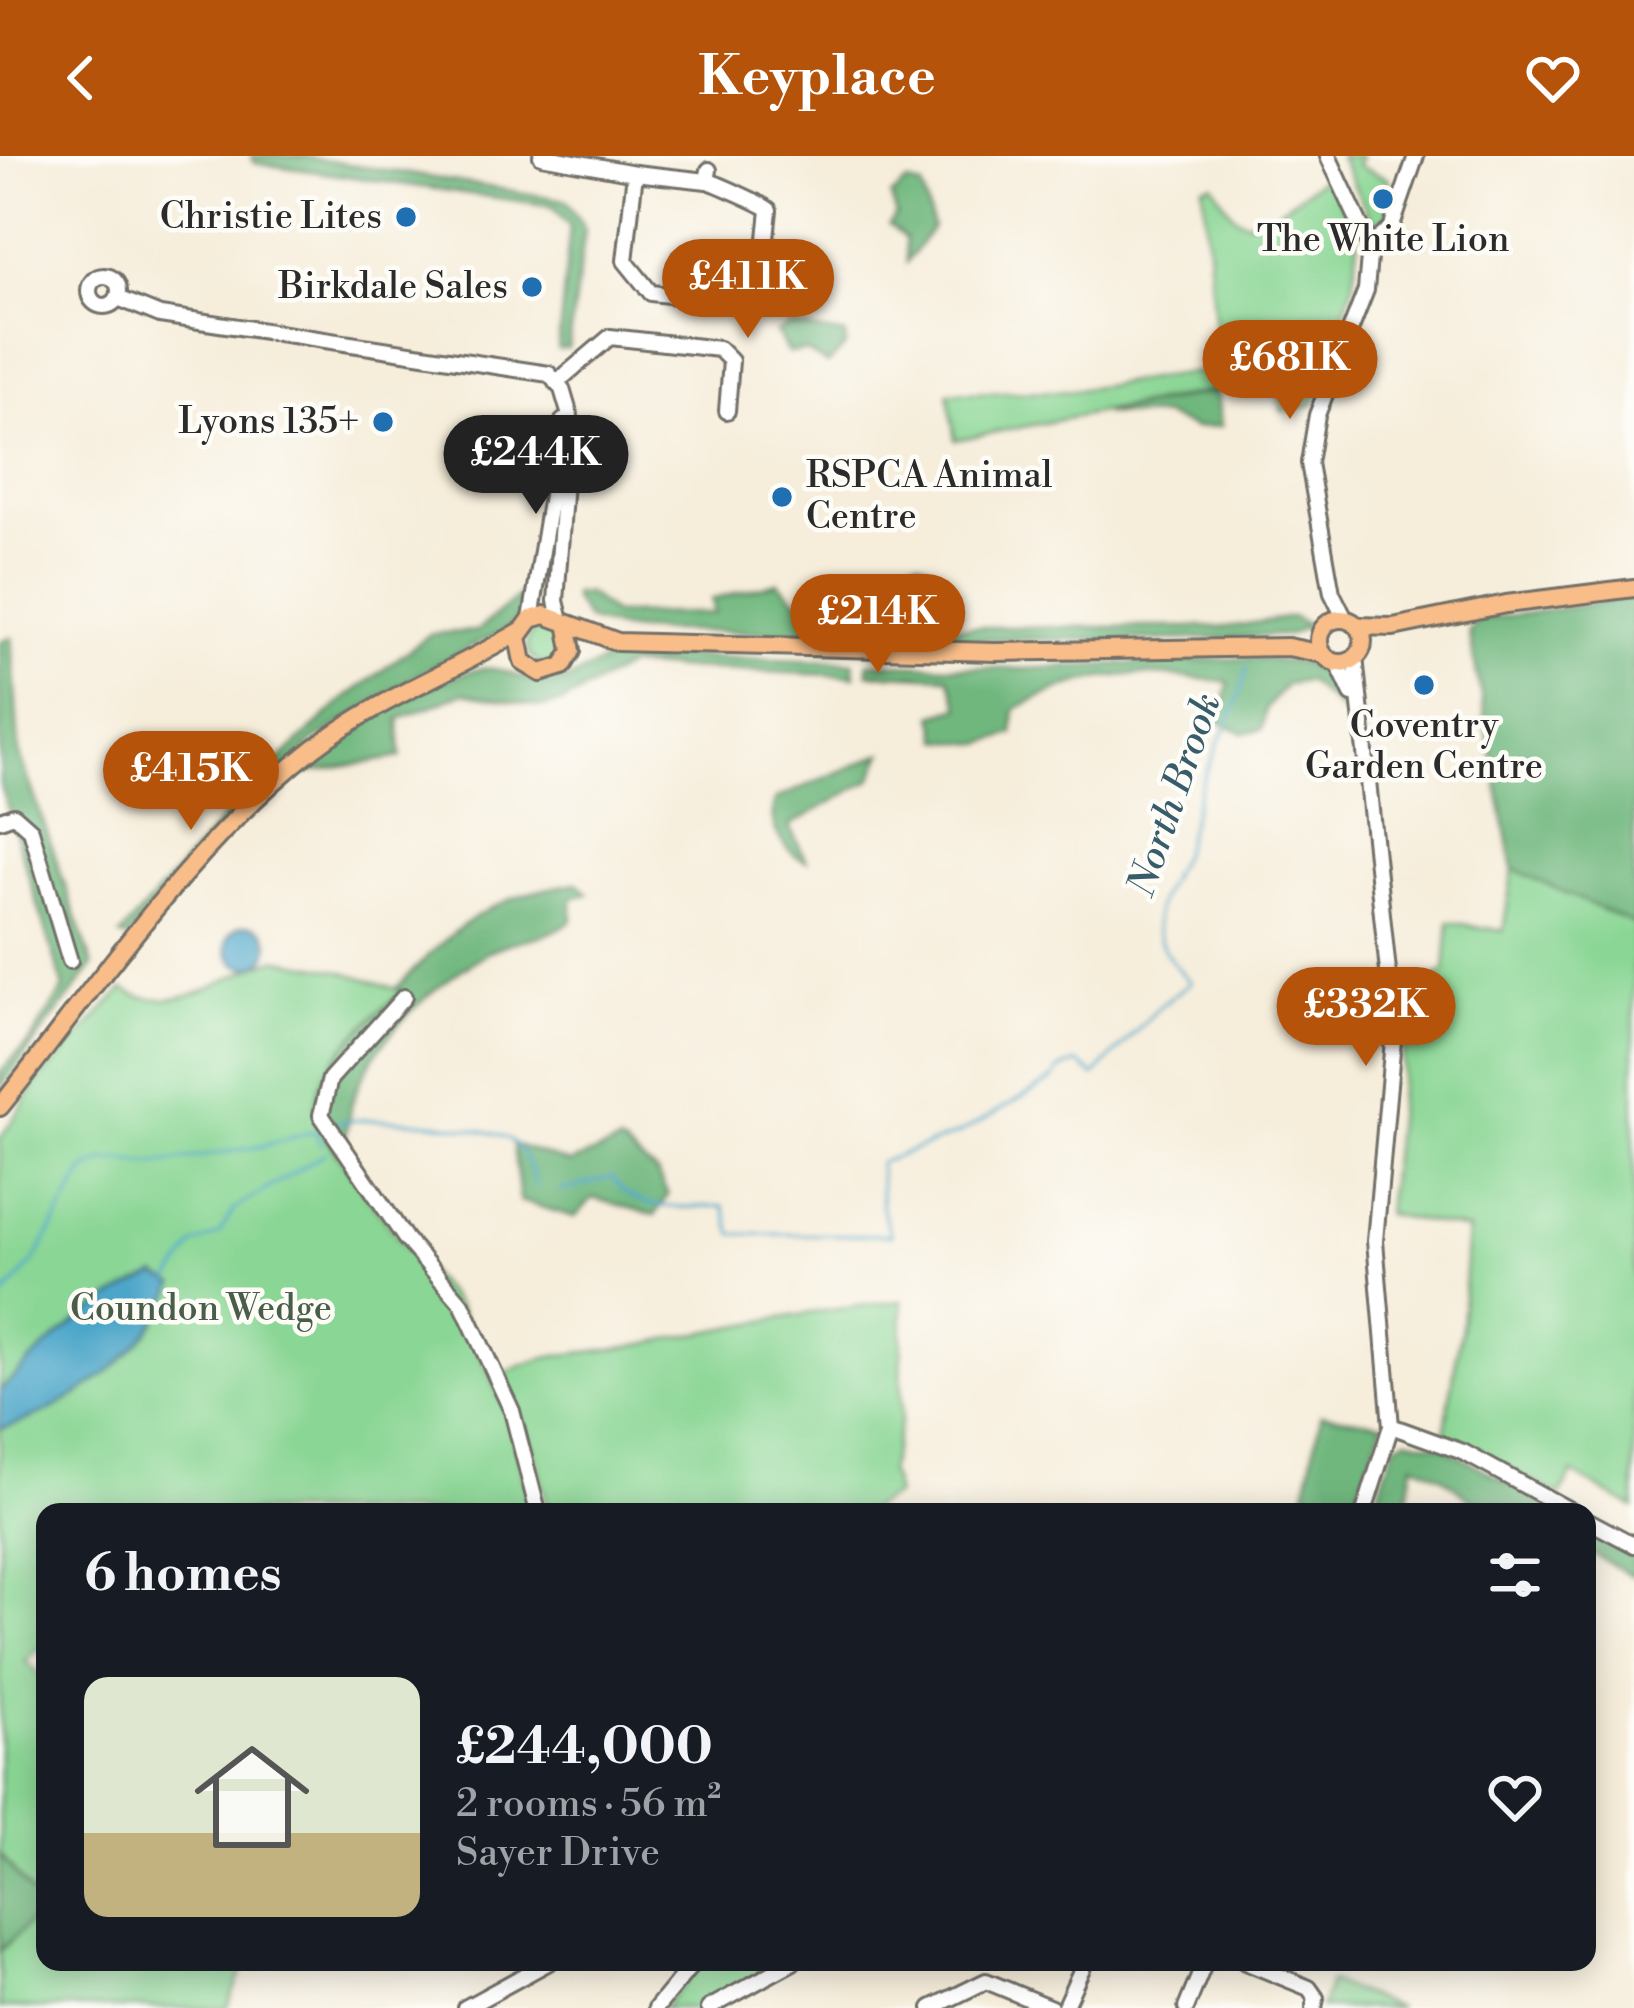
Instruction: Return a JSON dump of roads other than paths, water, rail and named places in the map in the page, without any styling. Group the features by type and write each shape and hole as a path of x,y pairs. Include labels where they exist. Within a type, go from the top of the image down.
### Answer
{"main road":[{"path":"0,1107 157,912 280,777 371,709 545,615 607,641 995,652 1288,647 1506,604 1634,588"},
{"path":"564,624 573,642 568,661"},
{"path":"526,625 518,653 529,667"},
{"path":"467,661 499,660 549,674 607,641"}],"street":[{"path":"541,156 635,173 712,178 733,195 760,200 769,210 759,310 651,293 629,273 625,261 635,173"},
{"path":"1328,156 1370,246 1366,290 1317,415 1309,463 1341,640 1359,710 1394,1029 1375,1241 1390,1426 1367,1503"},
{"path":"1370,246 1391,230 1416,156"},
{"path":"685,296 690,260"},
{"path":"118,298 160,315 532,368 557,382 566,398 569,437 556,601 564,624"},
{"path":"251,345 254,328"},
{"path":"557,382 610,337 719,349 731,361 727,411"},
{"path":"526,625 566,398"},
{"path":"0,820 14,815 31,830 70,961"},
{"path":"404,997 330,1079 321,1115 405,1238 463,1304 512,1411 536,1503"},
{"path":"1390,1426 1463,1452 1556,1503"},
{"path":"1596,1525 1634,1545"},
{"path":"465,2008 533,1971"},
{"path":"656,2008 687,1971"},
{"path":"709,2008 777,1971"},
{"path":"1064,2008 1081,1971"},
{"path":"1186,2008 1201,1971"},
{"path":"1283,1971 1310,1988 1316,1998 1314,2008"},
{"path":"931,2008 978,1981 1052,2008"}],"water":[{"path":"918,560 934,568 939,580 912,590 903,585 896,566"},
{"path":"248,925 263,931 269,946 263,961 248,967 233,961 227,946 233,931"},
{"path":"156,1275 175,1284 147,1333 127,1355 79,1393 0,1429 0,1391 18,1373 92,1311"}],"waterway":[{"name":"North Brook","path":"561,1191 612,1177 634,1198 648,1203 724,1206 733,1234 891,1235 882,1209 879,1163 962,1132 1053,1079 1060,1069 1079,1063 1094,1076 1158,1008 1191,982 1163,946 1157,911 1183,851 1200,788 1247,667"},
{"name":"North Brook","path":"335,1124 393,1120 492,1133 517,1146 536,1186"},
{"name":"North Brook","path":"0,1301 35,1260 84,1171 106,1160 157,1164 263,1146 326,1128"},
{"name":"North Brook","path":"315,1134 322,1145"},
{"name":"North Brook","path":"170,1281 194,1245 219,1234 234,1209 326,1153"}],"place":[{"name":"The White Lion","path":"1383,199"},
{"name":"Christie Lites","path":"406,217"},
{"name":"Birkdale Sales","path":"532,287"},
{"name":"Lyons 135+","path":"383,422"},
{"name":"RSPCA Animal Centre","path":"782,497"},
{"name":"Coventry Garden Centre","path":"1424,685"}],"park label":[{"name":"Coundon Wedge","path":"201,1309"}]}
